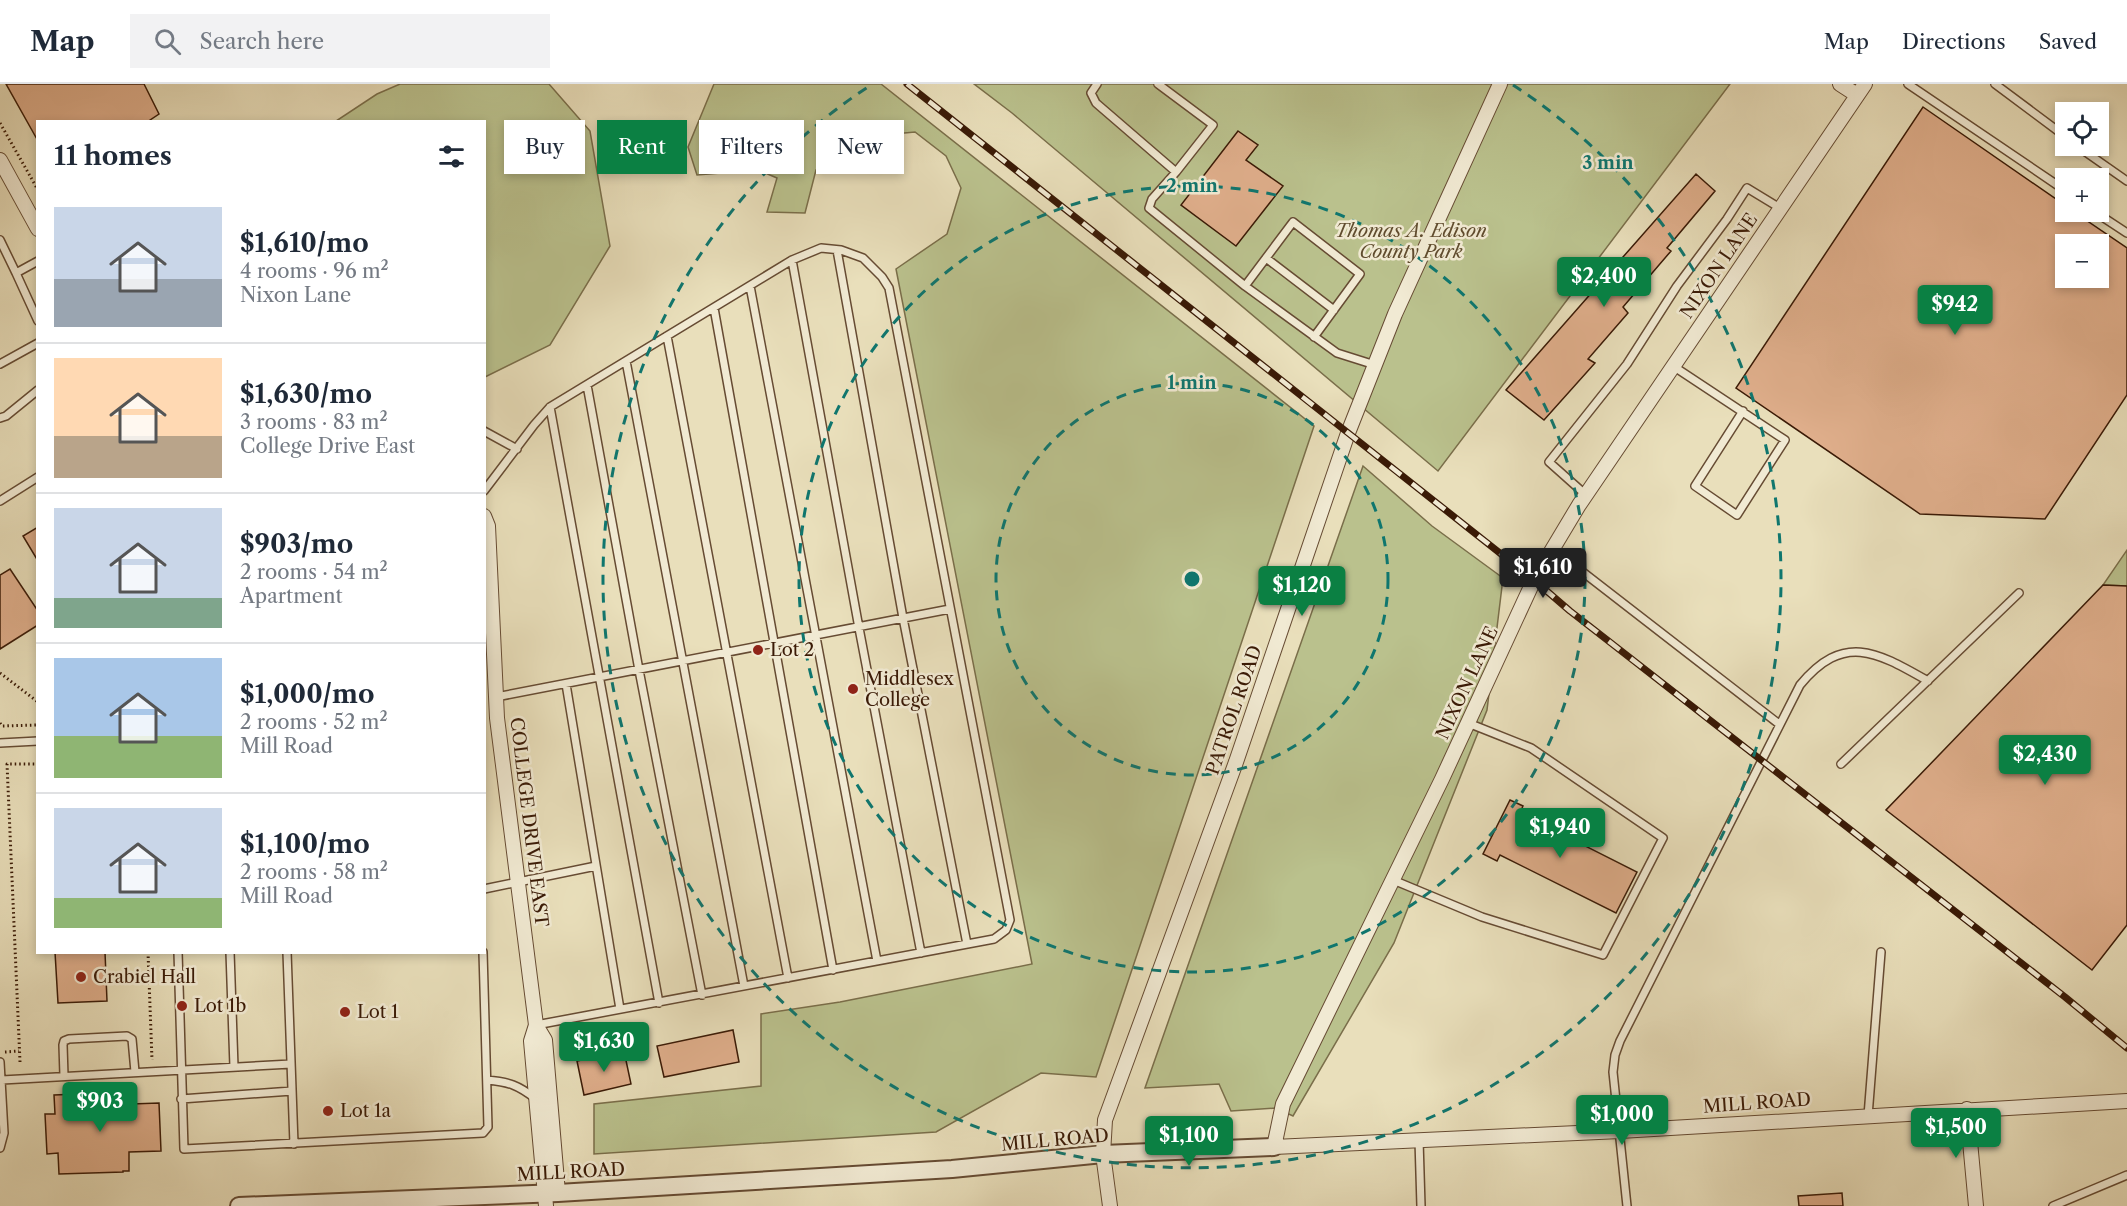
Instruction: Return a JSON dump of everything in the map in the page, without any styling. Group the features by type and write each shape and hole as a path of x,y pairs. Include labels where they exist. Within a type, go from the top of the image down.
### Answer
{"street":[{"name":"PATROL ROAD","path":"1110,1206 1103,1154 1105,1120 1236,762 1348,433 1395,314 1500,84"},
{"path":"1840,84 1861,90"},
{"name":"NIXON LANE","path":"1274,1147 1283,1104 1393,880 1534,580 1586,495 1861,90"},
{"path":"0,160 36,225"},
{"name":"COLLEGE DRIVE EAST","path":"486,524 489,537 496,697 494,718 536,1025 531,1041 540,1064 550,1197"},
{"name":"COLLEGE DRIVE EAST","path":"540,1064 536,1099 550,1197"},
{"name":"MILL ROAD","path":"239,1206 550,1197 952,1169 1103,1154 1620,1131 2127,1101"},
{"path":"1968,1109 1976,1206"}],"lane":[{"path":"1097,84 1091,93 1096,103 1176,172"},
{"path":"1158,84 1213,125 1152,199 1149,208 1245,286 1337,353 1375,365"},
{"path":"1908,84 2055,184"},
{"path":"1995,84 2055,129"},
{"path":"2091,156 2127,181"},
{"path":"1586,495 1549,462 1627,364 1677,286 1747,188 1780,208"},
{"path":"2109,221 2127,233"},
{"path":"1245,286 1293,222 1360,274 1314,337"},
{"path":"0,240 36,317"},
{"path":"486,488 550,407 792,260 821,248 863,258 882,277 889,288 1010,920 1006,930 994,939 536,1025"},
{"path":"837,250 903,618 967,944"},
{"path":"1266,258 1334,310"},
{"path":"792,260 921,953"},
{"path":"16,273 36,262"},
{"path":"750,286 877,961"},
{"path":"714,308 833,970"},
{"path":"667,336 788,978"},
{"path":"0,364 36,345"},
{"path":"626,361 744,987"},
{"path":"1673,366 1743,411 1785,440 1737,515 1695,486 1743,411"},
{"path":"587,385 702,995"},
{"path":"0,418 6,416 36,392"},
{"path":"550,407 659,1003"},
{"path":"486,432 516,449"},
{"path":"0,501 36,478"},
{"path":"1553,549 1779,724"},
{"path":"1841,764 2019,593"},
{"path":"496,697 774,645 950,609"},
{"path":"1627,1206 1613,1072 1620,1041 1800,685 1812,670 1830,658 1847,653 1869,653 1886,658 1928,681"},
{"path":"566,684 620,1010"},
{"path":"1393,880 1482,917 1603,955 1663,838 1531,748 1468,723"},
{"path":"0,743 36,741"},
{"path":"486,889 596,866"},
{"path":"1868,1116 1881,952"},
{"path":"178,954 184,1149 483,1132 488,1127 483,954"},
{"path":"230,954 234,1066"},
{"path":"287,954 294,1144"},
{"path":"64,1076 63,1045 64,1041 69,1039 127,1036 132,1039 135,1072"},
{"path":"0,1062 4,1133 0,1148"},
{"path":"2,1080 291,1064"},
{"path":"487,1080 506,1082 521,1088 536,1099"},
{"path":"181,1099 292,1091"},
{"path":"1419,1140 1421,1206"},
{"path":"2053,1206 2127,1175"}],"path":[{"path":"0,123 36,186"},
{"path":"0,673 36,700"},
{"path":"0,723 2,726 36,725"},
{"path":"20,1062 7,764 36,764"},
{"path":"148,954 152,1060"},
{"path":"0,1052 20,1050"}],"green space":[{"path":"400,84 549,84 580,120 504,120 504,174 585,174 585,125 590,131 610,246 550,345 486,377 486,120 338,120 377,94"},
{"path":"714,84 881,84 1314,426 1096,1077 1041,1073 936,1132 594,1154 594,1104 761,1086 761,1014 840,1002 1032,964 896,269 947,234 961,188 946,156 915,132 904,133 904,120 816,120 816,170 805,213 767,212 777,178 768,174 804,174 804,120 699,120"},
{"name":"Thomas A. Edison County Park","path":"974,84 1730,84 1438,471 1012,113"},
{"path":"699,120 699,174 709,174 697,175 688,147"},
{"path":"1363,466 1432,526 1503,578 1487,710 1394,943 1293,1116 1276,1108 1231,1111 1219,1084 1145,1088"},
{"path":"2127,550 2127,586 2103,585"}],"building":[{"path":"6,84 144,84 159,114 150,120 36,120 36,137"},
{"path":"1923,107 2055,198 2055,222 2089,222 2106,234 2055,234 2055,288 2109,288 2109,236 2127,248 2127,395 2045,519 1920,514 1736,388"},
{"path":"1238,131 1258,145 1246,160 1283,186 1236,246 1181,205"},
{"path":"1696,174 1715,191 1667,248 1671,251 1623,307 1628,313 1588,359 1595,363 1544,420 1506,390"},
{"path":"36,528 36,558 23,536"},
{"path":"10,569 36,608 36,626 0,649 0,575"},
{"path":"2103,585 2127,586 2127,925 2092,970 1886,810"},
{"path":"1510,800 1523,806 1520,813 1637,872 1616,913 1500,855 1497,861 1483,854"},
{"name":"Crabiel Hall","path":"55,954 105,954 107,1001 58,1003"},
{"path":"733,1030 739,1062 664,1077 657,1046"},
{"path":"624,1051 631,1084 584,1095 577,1061"},
{"path":"103,1093 103,1105 159,1103 161,1151 129,1152 129,1171 59,1174 58,1153 47,1154 45,1114 55,1114 54,1095"},
{"path":"1842,1193 1843,1206 1799,1206 1798,1196"}],"railway":[{"path":"907,84 1534,580 1570,611 2065,997 2127,1048"}],"place":[{"name":"Lot 2","path":"758,650"},
{"name":"Middlesex College","path":"853,689"},
{"name":"Crabiel Hall","path":"81,977"},
{"name":"Lot 1b","path":"182,1006"},
{"name":"Lot 1","path":"345,1012"},
{"name":"Lot 1a","path":"328,1111"}]}
